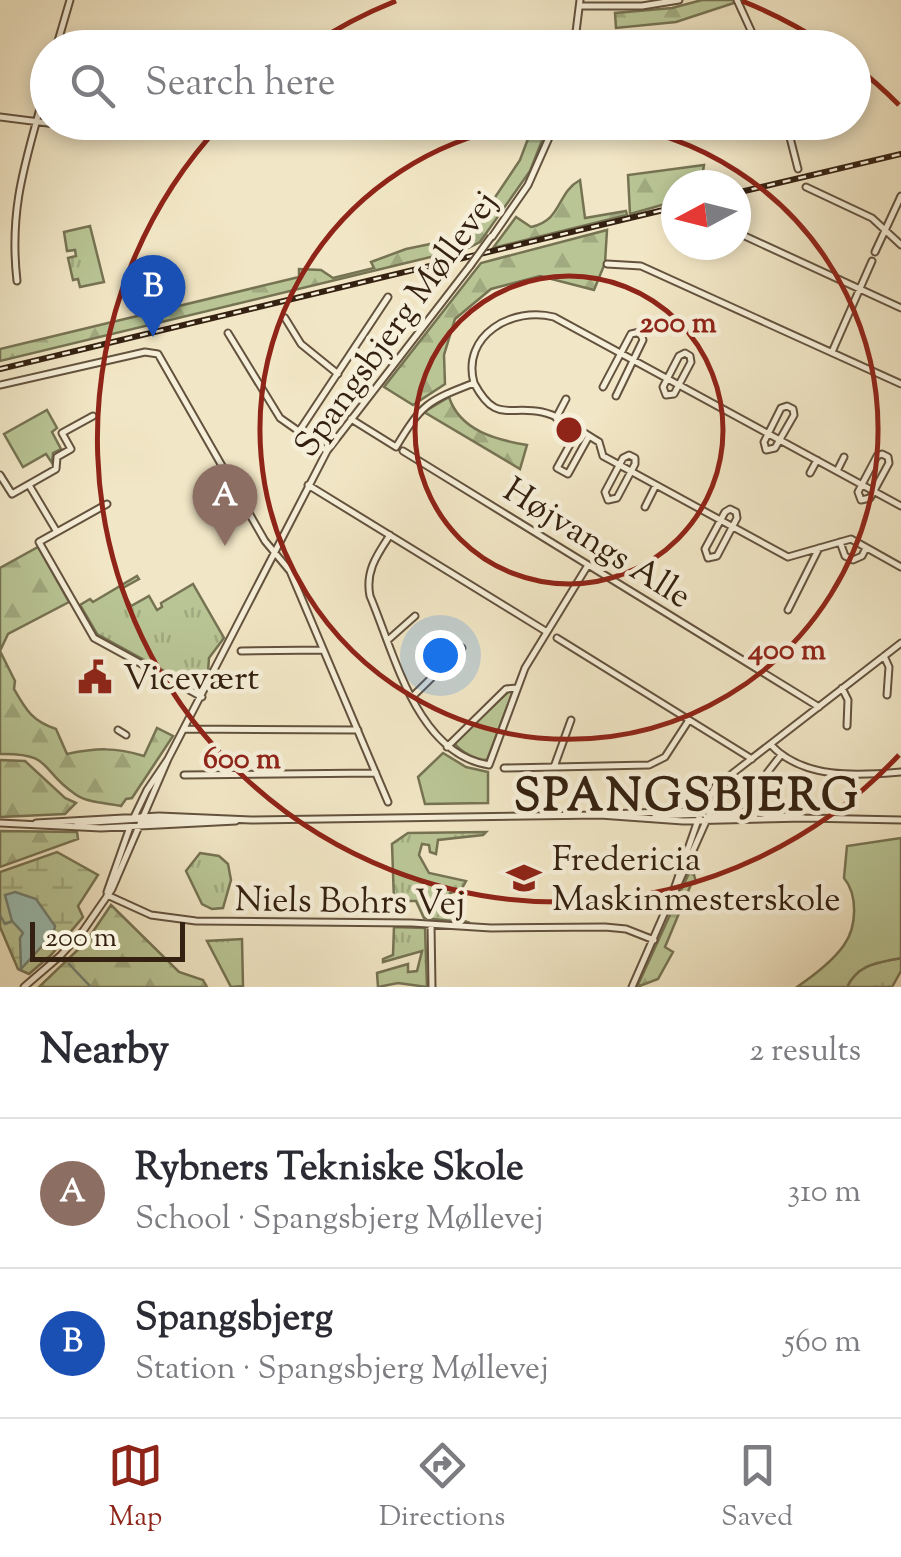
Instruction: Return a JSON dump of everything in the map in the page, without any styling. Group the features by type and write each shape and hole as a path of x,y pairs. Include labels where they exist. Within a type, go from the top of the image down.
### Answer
{"street":[{"path":"61,30 70,0"},
{"path":"576,30 580,3 679,0"},
{"path":"737,0 751,30"},
{"path":"0,117 30,122"},
{"path":"17,280 13,239 16,200 32,140"},
{"name":"Spangsbjerg Møllevej","path":"24,987 83,931 128,858 136,822 327,451 492,237 528,185 548,140"},
{"path":"791,140 798,169"},
{"path":"806,187 872,218 901,245"},
{"path":"876,252 901,196"},
{"path":"751,239 901,308"},
{"path":"832,352 872,261"},
{"path":"607,264 642,266 901,384"},
{"path":"298,433 388,297"},
{"path":"901,506 554,316 538,312 506,318 479,342 472,365 474,383 480,394 501,411 540,411 556,418 599,442 603,456 788,557 850,540 901,567"},
{"path":"285,318 300,344 338,374"},
{"path":"602,386 630,334 640,332 643,340 616,396"},
{"path":"228,333 280,418 327,451"},
{"path":"0,385 154,352 273,554 290,571 388,802"},
{"path":"688,354 691,362 679,385 672,396 666,395 663,387 667,378 679,356 688,354"},
{"path":"400,449 418,411 428,402 474,383"},
{"path":"556,418 566,400"},
{"path":"791,407 794,414 780,440 773,450 766,450 764,442 782,408 791,407"},
{"path":"0,475 12,494 56,469 56,457 70,448 62,433 94,416"},
{"name":"Højvangs Alle","path":"350,419 818,707"},
{"path":"578,430 557,468 568,474 588,436"},
{"path":"886,455 889,462 874,491 870,498 861,500 858,492 877,456 886,455"},
{"path":"633,456 636,461 617,498 608,500 605,492 620,465 623,458 633,456"},
{"path":"837,471 844,457"},
{"path":"810,473 817,460"},
{"path":"28,484 56,532"},
{"path":"308,485 547,632"},
{"path":"645,506 656,485"},
{"path":"107,504 40,542 94,638 202,697"},
{"path":"734,510 737,518 717,556 708,558 705,549 720,520 725,512 734,510"},
{"path":"390,535 371,565 370,596 412,697 424,723 447,747 464,758 490,764 517,688 588,565"},
{"path":"840,542 845,556 853,560 862,556 866,548"},
{"path":"788,610 820,548"},
{"path":"388,640 415,616"},
{"path":"557,638 752,759"},
{"path":"632,987 716,787 901,643"},
{"path":"412,697 462,648"},
{"path":"241,652 324,650"},
{"path":"884,656 889,667 887,694"},
{"path":"447,747 506,689 517,688"},
{"path":"842,688 848,700 847,726"},
{"path":"554,767 570,720"},
{"path":"504,768 649,765 672,750 689,720"},
{"path":"184,729 358,730"},
{"path":"118,730 126,735"},
{"path":"771,745 808,770 901,772"},
{"path":"766,792 766,774 781,755"},
{"path":"184,774 376,773"},
{"path":"0,823 762,814 805,818"},
{"path":"600,816 901,820"},
{"path":"36,823 64,826 202,818 251,820"},
{"name":"Niels Bohrs Vej","path":"106,895 151,914 196,921 605,927 654,940"},
{"path":"431,925 432,987"}],"green space":[{"path":"702,0 743,0 676,22 616,28 615,13 672,8"},
{"path":"528,140 542,140 530,171 480,242 468,248 0,361 0,349 299,277 299,269 321,270 333,278 374,268 371,262 406,249 469,236 520,160"},
{"path":"704,165 703,170 666,170"},
{"path":"661,171 661,205 630,214 628,175"},
{"path":"580,180 585,218 626,211 627,215 493,248 516,217 531,227 549,219 572,185"},
{"path":"90,226 104,282 80,287 78,279 73,280 68,258 76,256 75,250 67,251 64,232"},
{"path":"607,230 605,263 594,290 540,276 491,289 455,319 444,355 445,384 413,405 384,387 481,263"},
{"path":"449,397 454,409 471,426 492,437 527,445 520,469 424,412"},
{"path":"47,410 57,428 52,432 61,449 53,453 52,463 46,454 23,467 4,434"},
{"path":"38,547 69,602 8,634 0,651 0,568"},
{"path":"137,576 139,579 121,589 131,606 149,596 157,610 161,603 193,584 224,638 209,658 208,672 199,690 97,634 80,605 90,599 93,602"},
{"path":"0,651 22,703 35,718 56,729 67,754 106,749 144,756 157,728 173,736 132,798 121,806 85,799 38,760 0,754"},
{"path":"513,691 487,760 474,757 454,743"},
{"path":"443,753 466,767 488,772 488,803 425,804 418,777"},
{"path":"0,760 25,761 65,798 76,803 65,814 0,817"},
{"path":"0,831 77,832 78,839 0,867"},
{"path":"486,832 438,840 436,854 430,852 429,845 422,844 419,855 429,873 466,881 461,890 450,893 446,908 450,916 470,923 424,918 416,901 394,901 392,844 408,833"},
{"path":"901,838 901,958 863,969 847,987 797,987 834,957 851,929 854,902 844,878 847,846"},
{"path":"57,852 98,875 78,906 83,917 29,974 18,969 0,927 0,872"},
{"path":"200,853 219,856 228,864 231,880 223,908 212,909 202,904 186,871"},
{"path":"689,873 696,882 692,882 665,947 673,952 658,979 637,987"},
{"path":"111,905 179,972 203,980 207,987 39,987 86,942"},
{"path":"394,927 425,928 427,987 398,983 378,987 377,973 408,964 408,972 417,971 422,951 383,962 393,955"},
{"path":"242,939 243,986 231,987 207,941"},
{"path":"901,958 901,971 892,987 847,987 863,969"}],"water":[{"path":"15,892 36,899 55,926 51,946 43,945 21,969 23,933 12,921 5,895"}],"waterway":[{"path":"0,915 5,924 12,921"},
{"path":"69,964 91,987"}],"railway":[{"path":"751,189 901,154"},
{"path":"0,369 661,211"}],"place":[{"name":"Spangsbjerg","path":"153,337"},
{"name":"Rybners Tekniske Skole","path":"225,546"},
{"name":"Vicevært","path":"95,677"},
{"name":"Fredericia Maskinmesterskole","path":"524,878"}],"district":[{"name":"SPANGSBJERG","path":"687,794"}]}
